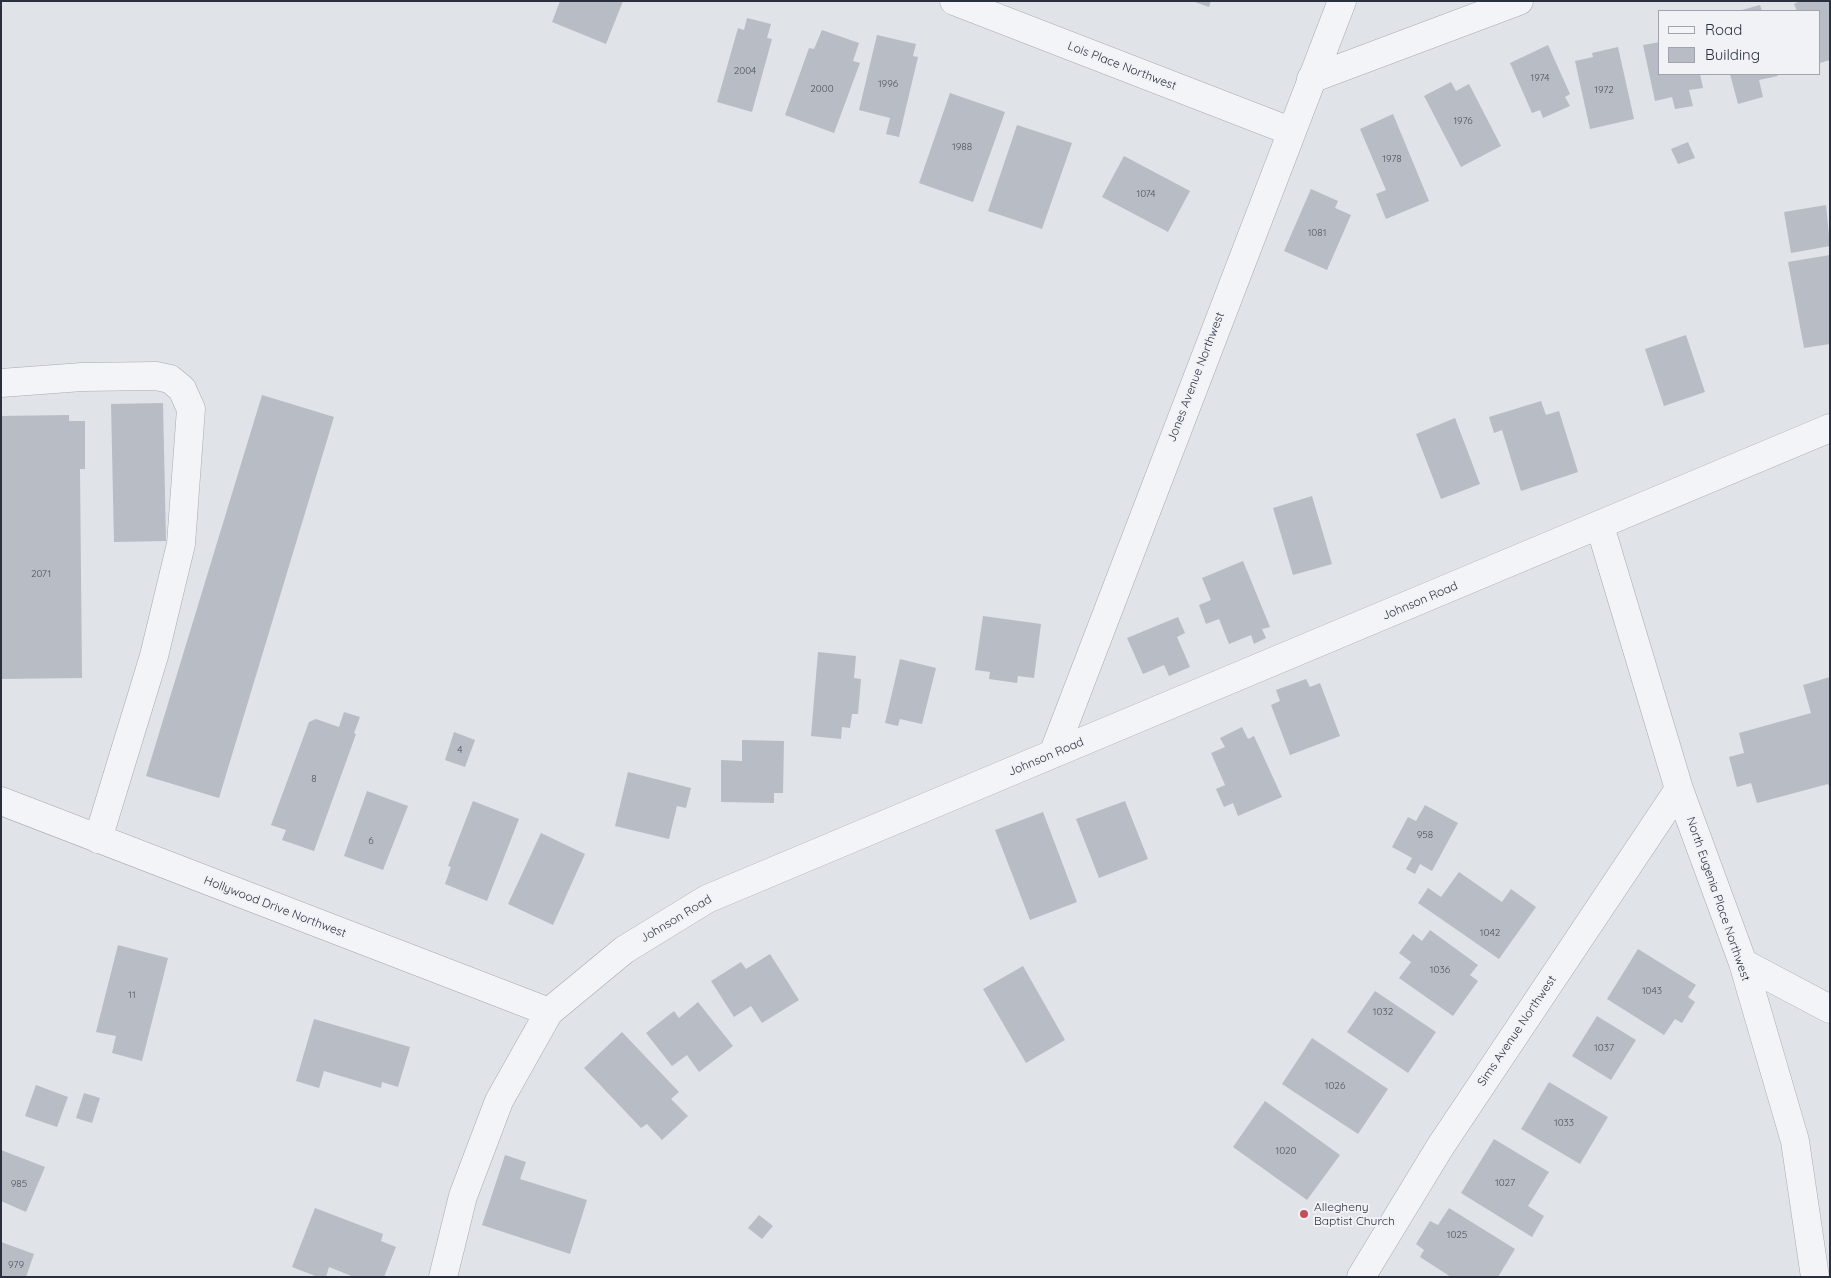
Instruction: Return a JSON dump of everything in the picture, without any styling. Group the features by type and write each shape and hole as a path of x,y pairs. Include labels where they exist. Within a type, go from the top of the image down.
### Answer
{"street":[{"name":"Lois Place Northwest","path":"954,1 1290,131"},
{"name":"Jones Avenue Northwest","path":"1052,754 1310,79 1342,1"},
{"path":"1310,79 1519,1"},
{"path":"1,383 82,377 156,376 170,379 182,389 192,409 181,544 154,656 98,839"},
{"name":"Johnson Road","path":"443,1277 463,1196 499,1101 549,1012 624,950 707,899 1830,428"},
{"name":"North Eugenia Place Northwest","path":"1600,526 1679,789 1742,964 1795,1141 1815,1277"},
{"name":"Sims Avenue Northwest","path":"1361,1277 1440,1147 1679,789"},
{"name":"Hollywood Drive Northwest","path":"1,802 549,1012"},
{"path":"1742,964 1830,1009"}],"building":[{"path":"560,1 623,1 606,44 552,22"},
{"path":"1192,1 1211,1 1209,7"},
{"path":"1800,1 1830,1 1830,60 1821,63 1821,10 1797,10 1794,4"},
{"path":"1760,5 1762,10 1742,10"},
{"path":"747,18 771,24 767,38 772,39 752,112 717,102 738,28 744,30"},
{"path":"822,30 859,43 853,61 860,63 834,133 785,115 809,48 814,49"},
{"path":"877,35 916,44 913,56 918,57 899,137 886,134 890,118 859,110"},
{"path":"1658,42 1658,75 1700,75 1703,88 1689,90 1693,106 1675,109 1672,97 1655,101 1643,45"},
{"path":"1548,45 1570,94 1565,97 1570,106 1543,118 1540,110 1532,113 1510,63"},
{"path":"1618,47 1634,119 1590,129 1575,61 1593,57 1592,53"},
{"path":"1730,75 1778,75 1759,80 1763,97 1738,104"},
{"path":"1451,82 1456,91 1469,84 1501,146 1461,167 1424,96"},
{"path":"950,93 1005,112 973,202 919,183"},
{"path":"1393,114 1429,201 1386,219 1376,194 1386,190 1360,129"},
{"path":"1017,125 1072,143 1042,229 988,211"},
{"path":"1688,142 1695,158 1678,164 1671,149"},
{"path":"1124,156 1190,191 1168,232 1102,197"},
{"path":"1311,189 1338,201 1335,208 1351,215 1327,270 1284,251"},
{"path":"1826,205 1830,246 1791,253 1784,212"},
{"path":"1830,255 1830,344 1804,348 1788,262"},
{"path":"1686,335 1705,392 1664,406 1645,349"},
{"path":"262,395 334,417 219,798 146,776"},
{"path":"1541,401 1546,415 1559,411 1578,472 1521,491 1502,430 1494,433 1489,417"},
{"path":"163,403 166,541 114,542 111,404"},
{"path":"69,415 69,421 85,421 85,469 80,469 82,678 1,679 1,416"},
{"path":"1455,418 1480,484 1441,499 1416,434"},
{"path":"1312,496 1332,564 1293,575 1273,508"},
{"path":"1243,561 1270,627 1262,629 1266,638 1254,644 1251,635 1229,644 1219,619 1206,624 1199,605 1211,600 1202,578"},
{"path":"983,616 1041,624 1034,678 1018,676 1017,683 989,679 990,672 975,670"},
{"path":"1178,617 1185,633 1177,637 1190,667 1169,676 1164,665 1143,674 1127,638"},
{"path":"818,652 856,656 854,678 861,679 858,714 852,714 850,728 842,727 841,739 811,736"},
{"path":"900,659 936,668 922,724 900,719 898,726 885,723"},
{"path":"1830,677 1830,789 1828,784 1757,803 1751,783 1737,787 1729,757 1744,753 1739,733 1811,713 1803,685"},
{"path":"1306,679 1310,687 1320,683 1340,736 1290,755 1271,705 1280,701 1276,690"},
{"path":"344,712 360,717 354,733 356,734 314,851 282,840 286,830 271,825 309,722 316,719 339,727"},
{"path":"1242,727 1248,739 1254,736 1282,797 1238,816 1233,803 1224,807 1216,789 1225,785 1211,753 1225,747 1220,738"},
{"path":"454,732 475,740 465,767 445,760"},
{"path":"742,740 784,741 783,793 774,793 774,803 721,802 721,760 742,761"},
{"path":"628,772 691,788 686,808 677,806 669,839 615,826"},
{"path":"367,791 408,806 383,870 344,856"},
{"path":"473,801 519,819 487,901 445,884 451,867 448,866"},
{"path":"1125,801 1148,859 1099,878 1076,819"},
{"path":"1425,805 1458,823 1432,871 1420,864 1415,874 1406,869 1412,858 1392,847 1408,817 1416,821"},
{"path":"1043,812 1077,902 1030,920 995,830"},
{"path":"541,833 585,854 553,925 508,904"},
{"path":"1459,872 1502,902 1511,889 1536,907 1499,959 1418,903 1428,888 1441,897"},
{"path":"1430,930 1478,965 1470,975 1478,981 1453,1016 1399,978 1411,962 1399,953 1413,934 1422,941"},
{"path":"118,945 168,958 142,1061 112,1053 116,1036 96,1032"},
{"path":"1638,949 1696,985 1688,997 1695,1002 1682,1023 1675,1019 1664,1035 1607,999"},
{"path":"770,954 799,1000 762,1023 751,1006 734,1017 711,981 741,962 746,969"},
{"path":"1023,966 1065,1040 1026,1063 983,989"},
{"path":"1375,991 1436,1032 1408,1073 1347,1032"},
{"path":"698,1002 733,1046 699,1072 687,1055 672,1066 646,1033 674,1011 679,1018"},
{"path":"1597,1016 1636,1040 1611,1080 1572,1056"},
{"path":"314,1019 410,1047 398,1087 382,1082 381,1088 324,1071 319,1088 296,1081"},
{"path":"622,1032 679,1092 671,1099 688,1116 662,1140 647,1124 641,1128 584,1068"},
{"path":"1312,1038 1388,1089 1358,1134 1282,1084"},
{"path":"1549,1082 1608,1117 1580,1164 1521,1129"},
{"path":"36,1085 68,1097 57,1127 25,1116"},
{"path":"84,1093 100,1098 92,1123 76,1118"},
{"path":"1265,1101 1340,1155 1307,1200 1233,1147"},
{"path":"1494,1139 1549,1172 1528,1206 1544,1216 1532,1237 1461,1193"},
{"path":"1,1150 45,1167 26,1212 1,1201"},
{"path":"505,1155 526,1162 520,1179 587,1200 570,1254 482,1225"},
{"path":"315,1208 383,1234 381,1241 396,1247 384,1277 354,1277 329,1267 326,1277 318,1277 292,1267"},
{"path":"1449,1208 1515,1249 1498,1277 1451,1277 1420,1257 1424,1250 1416,1244 1430,1221 1438,1225"},
{"path":"759,1215 773,1226 762,1239 748,1228"},
{"path":"1,1242 34,1254 26,1277 1,1277"}],"place":[{"name":"Allegheny Baptist Church","path":"1304,1214"}]}
